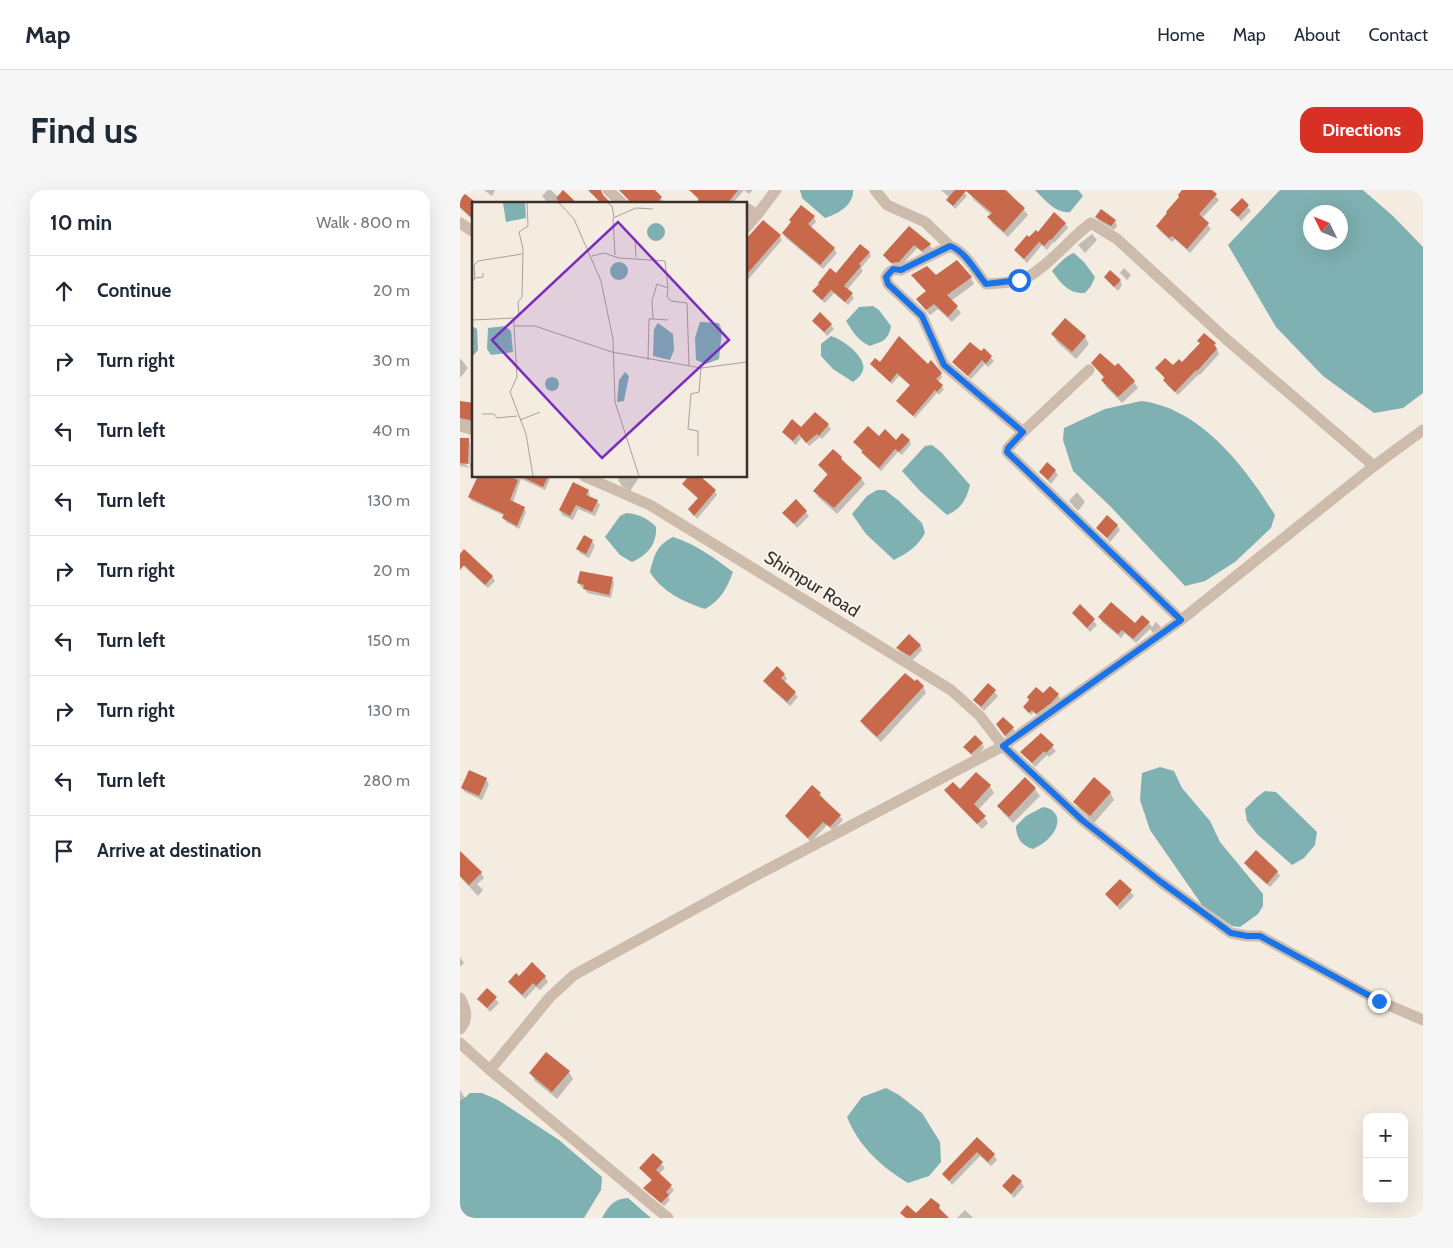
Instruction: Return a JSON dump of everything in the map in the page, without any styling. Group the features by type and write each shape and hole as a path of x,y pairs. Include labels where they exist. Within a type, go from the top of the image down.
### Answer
{"street":[{"path":"608,190 621,202"},
{"path":"748,226 776,190"},
{"path":"875,190 888,204 925,222 950,246 956,248 986,284 1027,278 1091,223 1117,239 1226,339 1374,466"},
{"path":"748,209 757,215"},
{"path":"460,223 472,231"},
{"path":"950,246 901,270 893,269 886,277 888,284 922,316 944,365 1023,432"},
{"path":"1089,370 1023,432 1008,448 1007,452 1181,620"},
{"path":"490,1070 550,998 574,975 755,876 1003,746 1181,620 1374,466 1423,430"},
{"name":"Shimpur Road","path":"589,478 650,505 951,690 980,716 1003,746 1082,820 1161,882 1231,933 1260,936 1379,1001 1423,1020"},
{"path":"460,998 465,1006 466,1015 464,1025 460,1030"},
{"path":"460,1043 668,1218"}],"water":[{"path":"800,190 853,190 853,195 844,208 825,218 802,198"},
{"path":"1035,190 1078,190 1083,196 1070,212 1065,212 1055,208"},
{"path":"1280,190 1363,190 1393,216 1423,247 1423,393 1403,408 1374,413 1323,376 1276,327 1228,245"},
{"path":"1074,253 1084,262 1095,277 1085,293 1069,290 1052,271 1065,258"},
{"path":"873,306 879,310 891,326 884,340 870,346 859,339 846,321 859,307"},
{"path":"831,336 853,349 861,360 863,365 862,372 853,382 833,369 821,356 821,344"},
{"path":"1141,401 1163,406 1183,415 1220,443 1250,478 1275,515 1271,528 1235,562 1205,581 1185,586 1110,506 1073,471 1063,440 1064,428 1105,409"},
{"path":"932,445 941,452 970,485 963,503 947,515 920,491 902,471 925,446"},
{"path":"877,490 885,490 899,501 922,523 925,533 912,549 894,560 866,534 852,514 867,496"},
{"path":"626,513 642,517 656,527 655,539 650,549 632,562 620,555 605,537 620,516"},
{"path":"673,537 697,547 733,572 723,593 705,609 667,591 650,572 657,551 663,543"},
{"path":"1160,767 1174,771 1182,788 1210,821 1220,842 1263,894 1263,906 1258,914 1240,927 1232,926 1202,905 1150,830 1140,800 1142,773"},
{"path":"1265,791 1276,792 1317,832 1315,845 1304,858 1292,865 1257,834 1247,821 1245,809"},
{"path":"1043,807 1054,812 1057,826 1047,840 1033,849 1020,841 1016,826 1026,816"},
{"path":"886,1088 899,1095 922,1113 940,1142 941,1162 929,1176 908,1183 880,1163 865,1147 852,1128 847,1117 862,1097"},
{"path":"470,1093 482,1093 498,1100 559,1140 602,1177 601,1190 584,1218 460,1218 460,1102"},
{"path":"628,1198 651,1218 602,1218 612,1204"}],"building":[{"path":"460,190 474,201 472,202 472,218 460,207"},
{"path":"563,190 576,202 560,202 556,198"},
{"path":"588,190 601,190 610,202 600,202"},
{"path":"619,190 655,190 662,197 657,202 629,202"},
{"path":"689,190 738,190 729,202 697,202 699,199"},
{"path":"955,190 1005,190 1025,208 1004,232 987,217 992,213 966,191 953,206 946,200"},
{"path":"1182,190 1212,190 1217,194 1199,214 1209,223 1187,249 1172,236 1169,238 1156,226 1179,197 1178,195"},
{"path":"1242,198 1249,205 1238,217 1230,210"},
{"path":"801,205 815,216 808,224 835,248 820,265 782,233 791,222 789,220"},
{"path":"1101,209 1116,220 1111,226 1095,217"},
{"path":"1054,212 1066,223 1044,246 1039,242 1024,259 1014,250 1027,235 1029,237 1036,230 1038,232"},
{"path":"763,220 781,235 748,273 748,237"},
{"path":"909,226 931,244 922,251 914,245 899,262 891,263 883,255"},
{"path":"860,244 870,252 844,286 853,293 845,302 831,290 822,300 812,291 830,268 836,273"},
{"path":"957,260 972,277 947,295 958,306 948,317 934,304 926,310 916,299 926,291 911,275 927,266 936,275"},
{"path":"1110,270 1121,280 1114,287 1104,277"},
{"path":"820,312 832,324 824,332 812,321"},
{"path":"1065,318 1086,336 1072,352 1051,334"},
{"path":"1204,333 1216,343 1214,345 1217,349 1175,392 1163,380 1165,378 1155,368 1165,358 1173,365 1179,359 1182,362 1200,343 1197,341"},
{"path":"899,336 928,364 931,360 942,373 936,379 943,385 937,392 935,390 913,416 896,401 910,385 897,373 890,382 870,364 875,358 880,362"},
{"path":"970,342 981,351 984,348 992,356 986,364 982,360 968,376 952,362"},
{"path":"1100,353 1115,366 1118,363 1135,381 1118,397 1101,380 1104,377 1091,363"},
{"path":"460,401 472,403 472,421 460,418"},
{"path":"815,412 829,424 819,436 817,434 806,443 799,434 793,441 782,432 792,419 801,427"},
{"path":"868,426 879,436 885,429 896,440 902,433 910,440 899,452 895,449 879,468 853,442"},
{"path":"460,438 469,438 468,464 460,463"},
{"path":"833,449 862,478 834,508 813,491 828,474 818,465"},
{"path":"1047,462 1056,470 1048,480 1039,472"},
{"path":"477,478 512,478 518,480 510,500 525,507 517,526 502,518 504,514 468,497"},
{"path":"524,478 547,478 543,487"},
{"path":"687,478 702,478 716,490 694,516 688,509 698,498 682,484"},
{"path":"573,482 589,490 586,495 598,500 592,512 576,505 570,516 559,510"},
{"path":"796,499 807,511 794,524 782,513"},
{"path":"1107,515 1118,525 1107,538 1096,528"},
{"path":"584,535 593,540 586,554 576,549"},
{"path":"464,549 493,576 485,585 464,565 460,570 460,554"},
{"path":"580,571 613,577 609,595 583,589 584,585 577,583"},
{"path":"1111,602 1135,623 1142,615 1150,622 1133,639 1122,630 1118,634 1098,617"},
{"path":"1080,604 1095,619 1087,628 1072,613"},
{"path":"909,634 921,645 910,656 896,648"},
{"path":"777,666 785,674 781,678 796,692 787,702 763,681"},
{"path":"905,673 915,681 917,679 924,686 877,737 860,721"},
{"path":"988,683 996,690 981,707 973,700"},
{"path":"1050,686 1059,694 1051,703 1036,714 1032,710 1029,713 1023,707 1029,700 1027,697 1036,687 1043,693"},
{"path":"1003,717 1014,727 1005,736 996,724"},
{"path":"1041,733 1054,745 1046,753 1044,751 1032,763 1020,752"},
{"path":"975,735 983,743 971,754 963,747"},
{"path":"469,770 487,778 479,796 461,788"},
{"path":"976,772 991,785 974,804 986,816 977,824 944,790 953,782 960,789"},
{"path":"1025,777 1036,788 1009,817 997,806"},
{"path":"1094,777 1111,792 1090,816 1073,802"},
{"path":"812,785 821,793 819,795 841,815 830,827 823,822 808,838 785,816"},
{"path":"1256,850 1278,871 1267,884 1244,863"},
{"path":"460,851 482,872 469,885 460,876"},
{"path":"1120,879 1132,890 1117,906 1105,894"},
{"path":"532,962 546,976 536,986 533,983 522,995 508,982 516,973 519,976"},
{"path":"487,988 497,997 487,1008 477,999"},
{"path":"546,1052 570,1071 552,1092 529,1073"},
{"path":"977,1137 995,1154 988,1162 977,1152 949,1181 942,1174"},
{"path":"653,1153 663,1162 656,1170 672,1185 666,1192 669,1195 661,1203 643,1188 652,1180 639,1168"},
{"path":"1013,1174 1022,1181 1011,1194 1002,1186"},
{"path":"931,1198 939,1204 939,1208 949,1218 906,1218 900,1213 907,1205 916,1213"}],"route":[{"path":"1019,280 986,284 961,253 956,248 950,246 901,270 893,269 886,277 888,284 922,316 944,365 1023,432 1008,448 1007,452 1181,620 1003,746 1082,820 1161,882 1231,933 1260,936 1379,1001"}]}
